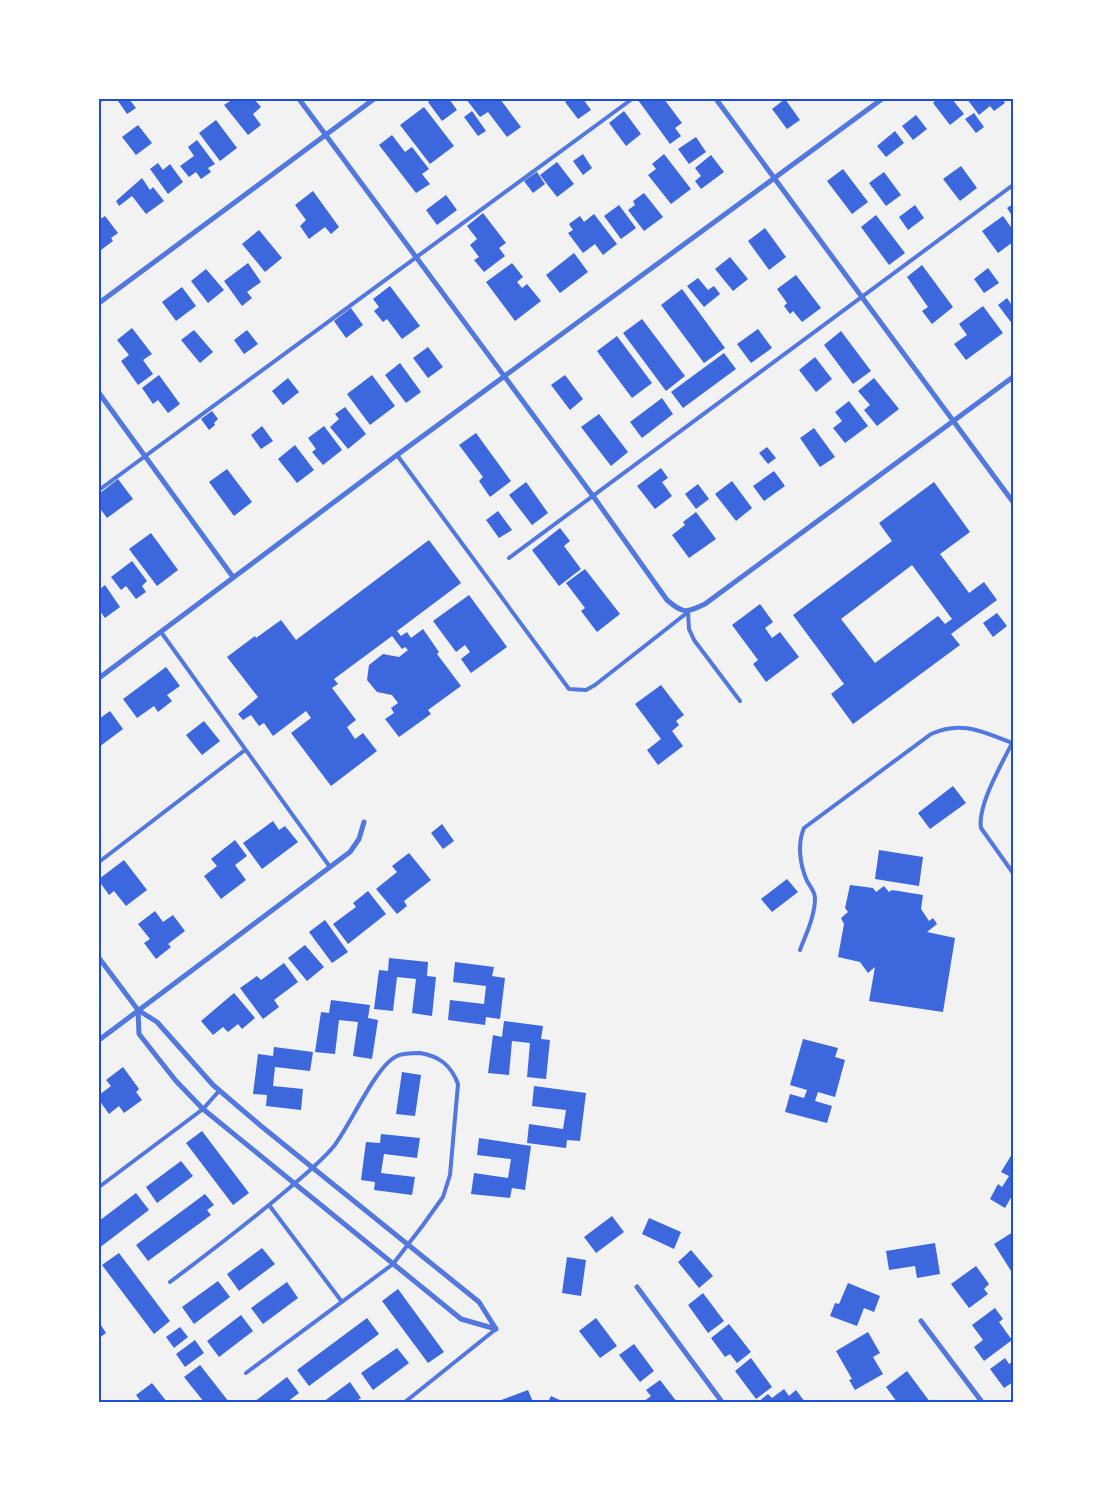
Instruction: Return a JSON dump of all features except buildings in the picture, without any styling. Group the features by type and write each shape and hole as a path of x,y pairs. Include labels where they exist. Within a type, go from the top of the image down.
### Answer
{"street":[{"path":"300,99 593,496 666,600 677,609 688,612 705,604 1013,377"},
{"path":"99,303 374,99"},
{"path":"716,99 1013,502"},
{"path":"99,678 397,455 882,99"},
{"path":"99,393 233,577"},
{"path":"99,1040 350,852 359,839 364,822"},
{"path":"99,958 138,1010 157,1022 188,1059 219,1091 479,1302 496,1329"},
{"path":"138,1010 139,1034 176,1081 203,1109 461,1319 496,1329"},
{"path":"637,1287 722,1402"},
{"path":"920,1321 982,1402"}],"lane":[{"path":"99,102 102,99"},
{"path":"99,490 632,99"},
{"path":"509,558 1013,185"},
{"path":"397,455 569,689 586,690 595,685 688,612"},
{"path":"688,612 689,629 694,640 740,701"},
{"path":"161,632 330,867"},
{"path":"800,950 813,913 816,896 806,879 800,857 800,837 804,828 931,734 944,729 959,727 975,729 1013,742 996,775 980,819 981,828 1013,873"},
{"path":"99,862 245,750"},
{"path":"170,1282 269,1205 335,1145 378,1076 392,1059 398,1055 413,1053 431,1055 442,1060 452,1071 458,1084 450,1175 443,1197 393,1264 246,1373"},
{"path":"99,1187 203,1109 219,1091"},
{"path":"269,1205 342,1302"},
{"path":"406,1402 496,1329"}]}
